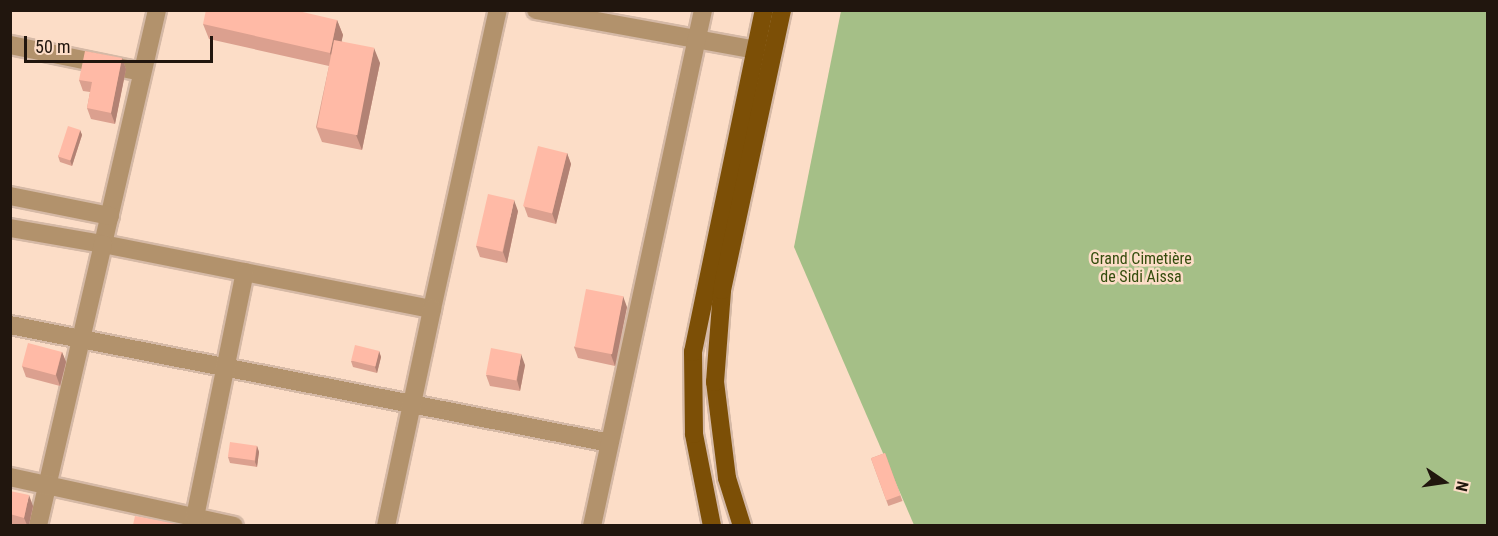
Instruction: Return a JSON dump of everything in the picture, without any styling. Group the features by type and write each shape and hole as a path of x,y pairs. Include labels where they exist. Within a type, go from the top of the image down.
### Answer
{"main road":[{"path":"712,525 694,434 693,352 764,10"},
{"path":"742,525 727,478 716,393 718,336 722,290 782,10"}],"street":[{"path":"38,525 157,10"},
{"path":"386,525 498,10"},
{"path":"536,10 756,50"},
{"path":"592,525 703,10"},
{"path":"10,45 141,72"},
{"path":"10,196 110,216"},
{"path":"10,228 103,244 432,309"},
{"path":"195,517 245,272"},
{"path":"10,325 610,443"},
{"path":"10,477 234,525"}],"green space":[{"name":"Grand Cimetière de Sidi Aissa","path":"841,11 1487,11 1487,525 914,525 794,247"}],"building":[{"path":"206,10 294,10 337,20 330,53 203,24"},
{"path":"334,40 374,48 357,135 317,127"},
{"path":"85,51 122,58 111,113 87,108 92,82 79,80"},
{"path":"68,126 80,130 70,160 58,156"},
{"path":"538,146 567,153 552,213 523,206"},
{"path":"488,194 514,200 502,252 476,246"},
{"path":"586,289 623,296 612,354 575,347"},
{"path":"28,343 62,352 56,375 22,366"},
{"path":"355,345 379,351 375,367 351,361"},
{"path":"491,348 521,354 516,380 486,375"},
{"path":"230,442 257,446 255,461 228,457"},
{"path":"885,453 900,495 886,500 871,458"},
{"path":"10,491 29,495 24,518 10,514"},
{"path":"135,516 181,525 133,525"}]}
